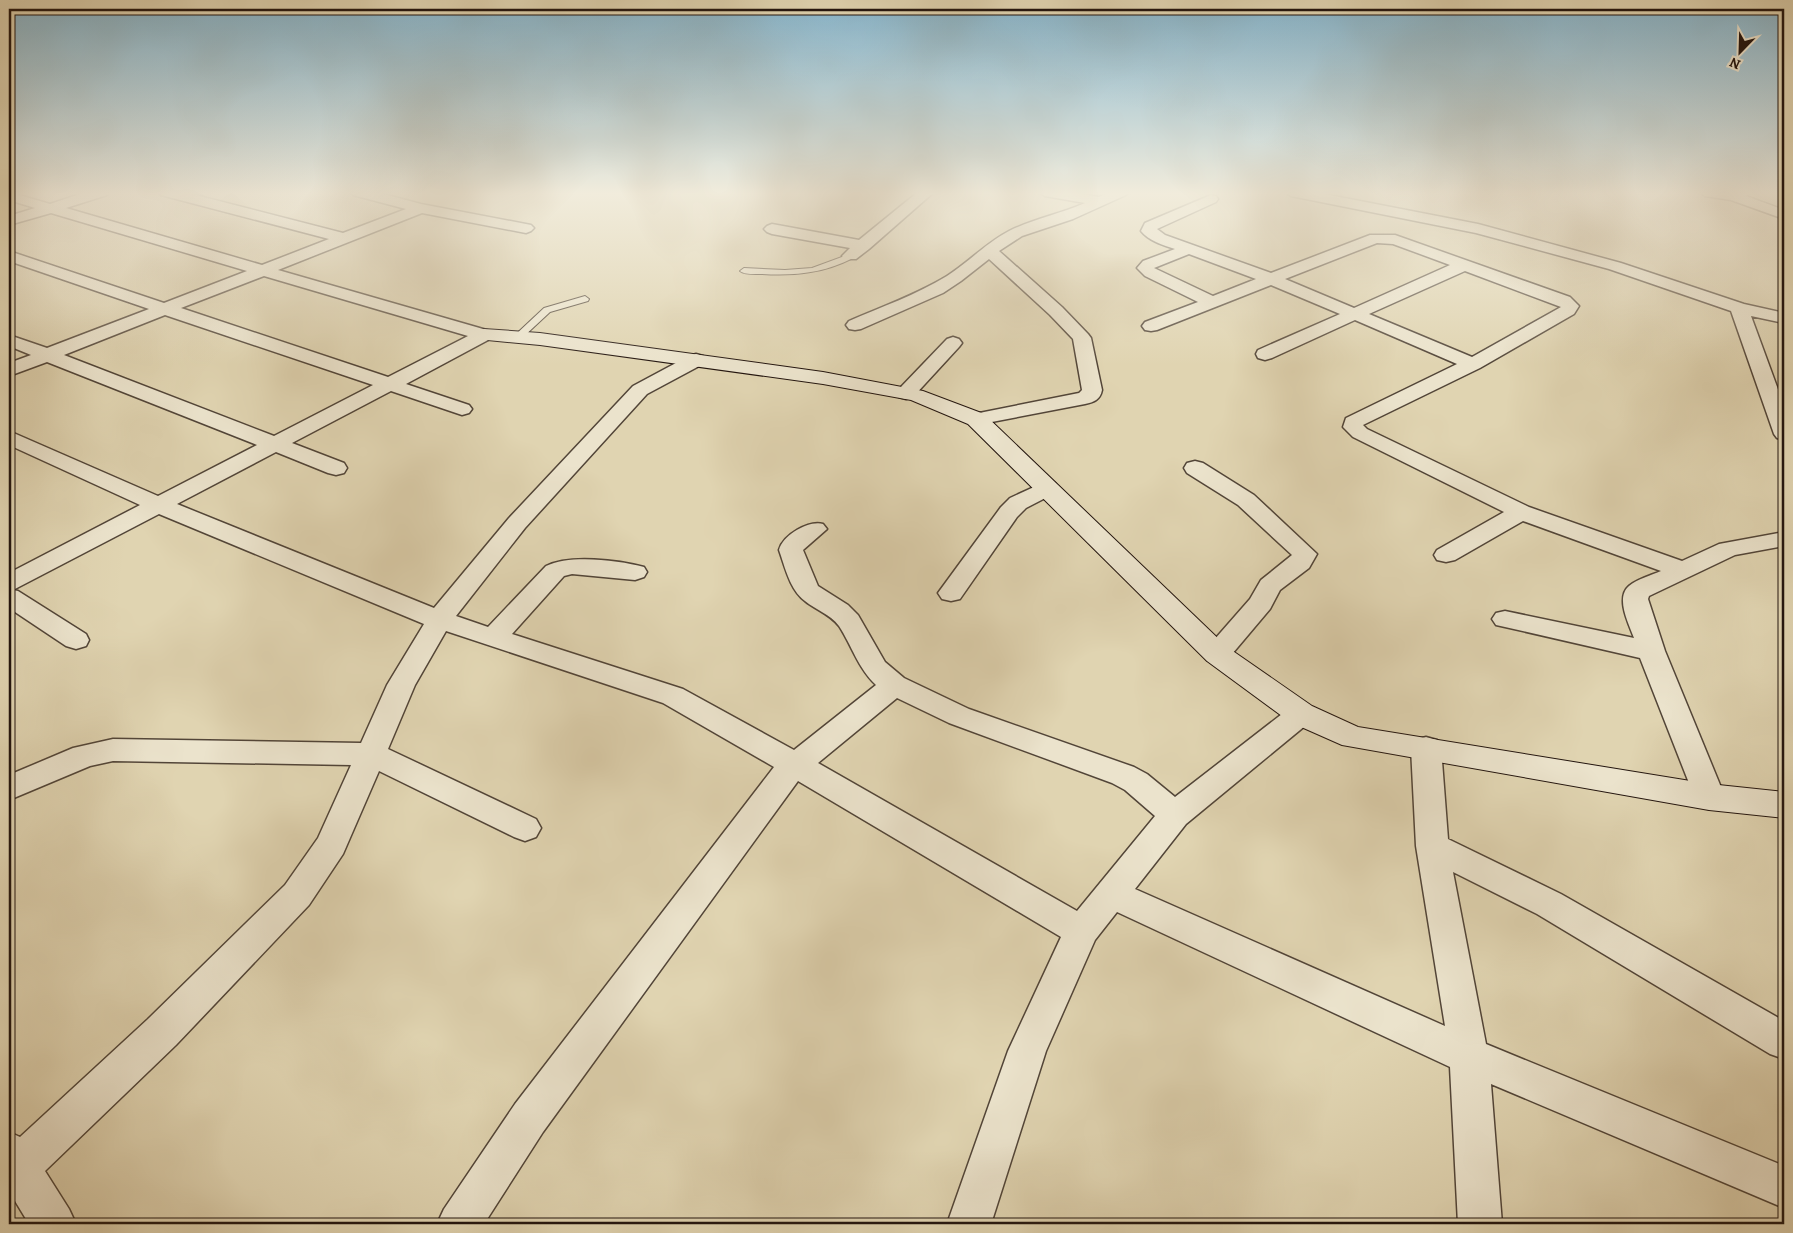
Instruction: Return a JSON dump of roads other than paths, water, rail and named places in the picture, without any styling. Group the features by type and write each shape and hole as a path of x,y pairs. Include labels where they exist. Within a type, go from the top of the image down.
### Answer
{"street":[{"path":"192,250 484,335 518,337 696,360 823,378 916,395 976,420 1217,654 1301,714 1353,737 1709,797 1784,805"},
{"path":"9,370 314,250"},
{"path":"850,256 859,250"},
{"path":"855,325 937,289 989,250 1056,311 1082,338 1092,390 1090,395 1085,398 976,420"},
{"path":"1189,250 1149,264 1144,268 1212,302"},
{"path":"1191,250 1271,279 1473,364"},
{"path":"1151,326 1346,250"},
{"path":"1421,250 1564,301 1570,306 1568,310 1473,364 1353,422 1353,427 1360,433 1521,512 1683,570"},
{"path":"1555,250 1616,266 1739,308 1784,318"},
{"path":"9,256 462,409"},
{"path":"1265,354 1356,315 1464,265"},
{"path":"1739,308 1784,434"},
{"path":"9,583 484,335"},
{"path":"9,340 336,468"},
{"path":"906,393 953,343"},
{"path":"54,1224 12,1165 162,1032 297,895 331,846 400,685 439,620 517,523 640,390 696,360"},
{"path":"9,437 158,505 439,620 673,696 796,765 1080,931"},
{"path":"1195,468 1246,500 1305,554 1300,563 1270,586 1261,603 1217,654"},
{"path":"951,593 1009,512 1018,503 1047,488"},
{"path":"1446,555 1521,512"},
{"path":"815,529 792,546 790,550 807,589 814,596 839,611 849,621 875,668 894,684 959,716 1122,775 1136,782 1175,815"},
{"path":"1709,797 1651,651 1634,599 1638,592 1728,549 1784,539"},
{"path":"492,638 555,571 563,567 572,566 636,572"},
{"path":"9,597 76,640"},
{"path":"1504,619 1651,651"},
{"path":"459,1224 529,1118 786,773 894,684"},
{"path":"969,1224 1027,1051 1080,931 1175,815 1301,714"},
{"path":"1426,748 1432,846 1470,1056 1480,1224"},
{"path":"9,788 84,756 113,750 370,754 525,828"},
{"path":"1432,846 1549,904 1784,1041"},
{"path":"1112,894 1470,1056 1784,1187"}],"lane":[{"path":"744,271 787,273 819,269 840,262 850,256"},
{"path":"518,337 547,310 585,299"}]}
